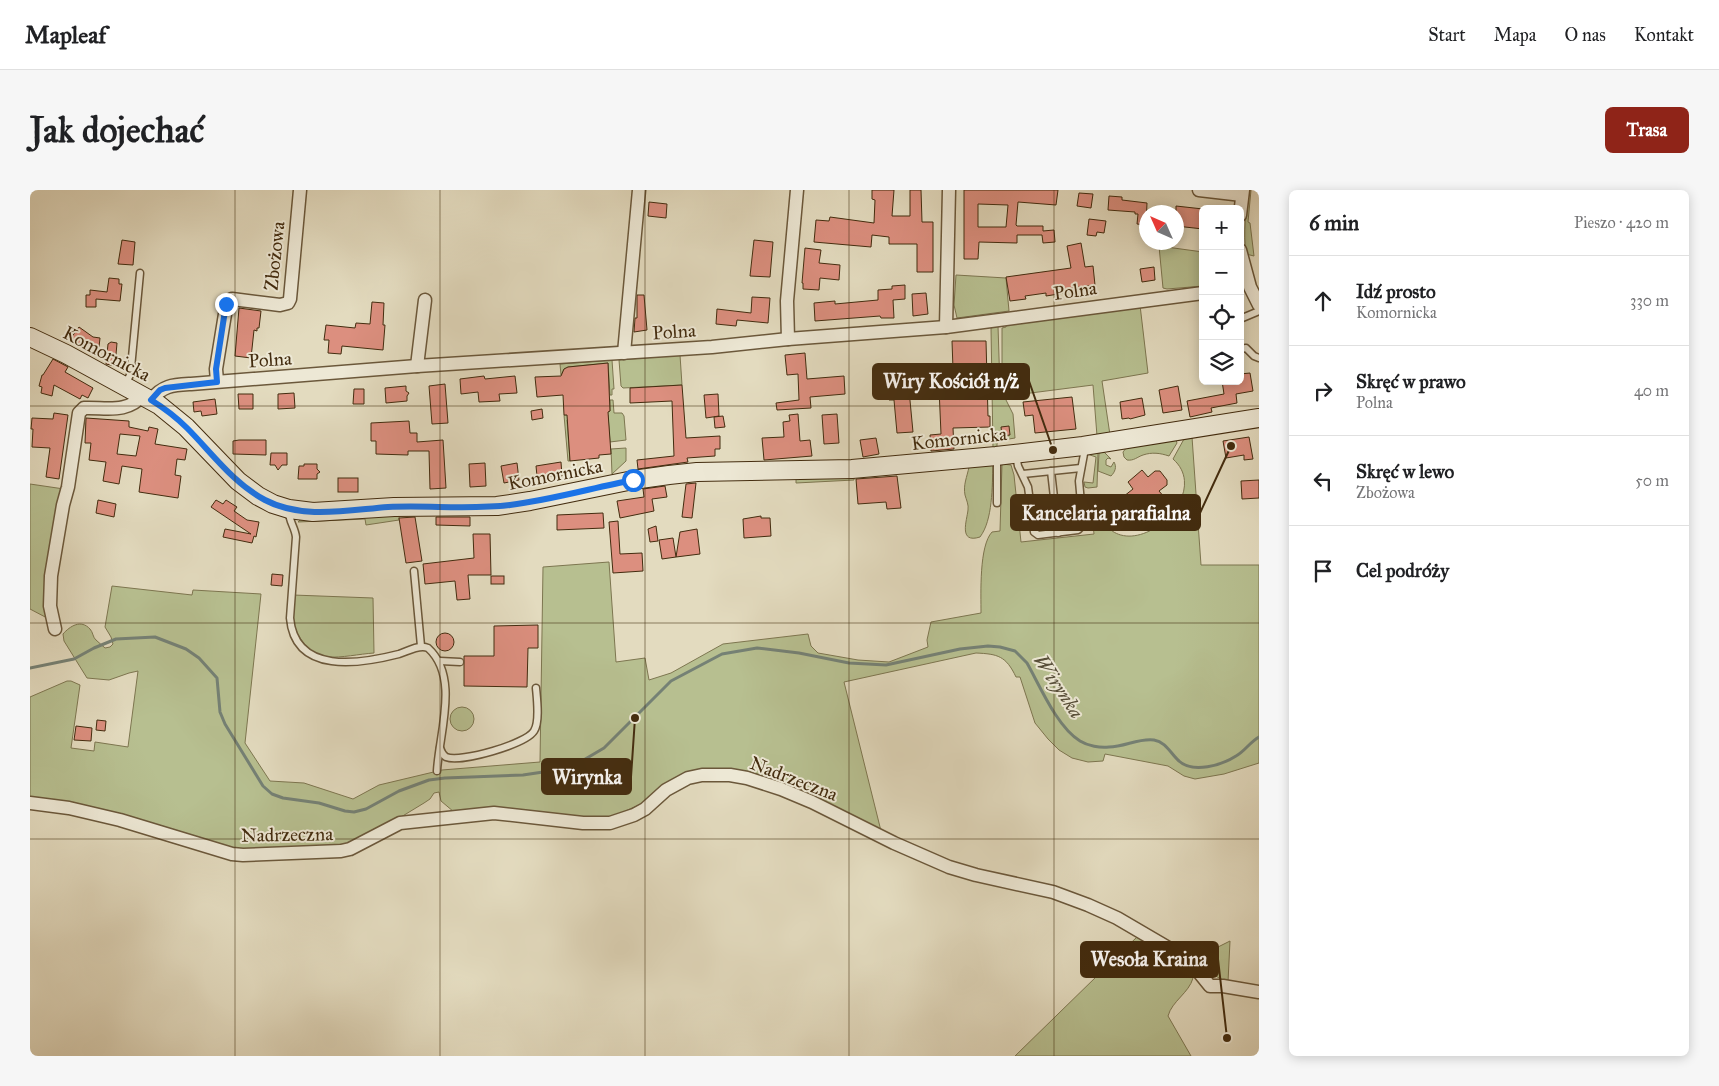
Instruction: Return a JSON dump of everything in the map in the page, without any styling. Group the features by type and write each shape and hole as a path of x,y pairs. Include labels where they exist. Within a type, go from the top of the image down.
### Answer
{"street":[{"name":"Zbożowa","path":"217,382 216,369 227,302 232,299 280,305 288,303 290,300 300,190"},
{"path":"624,353 639,190"},
{"path":"788,339 786,301 797,190"},
{"path":"946,327 949,190"},
{"path":"1199,190 1243,192 1241,205"},
{"path":"1245,288 1259,305"},
{"name":"Polna","path":"55,629 50,606 51,576 63,505 68,487 79,413 84,408 129,407 165,388 217,382 417,366 712,347 946,327 1199,294"},
{"path":"417,366 425,300"},
{"name":"Komornicka","path":"30,337 147,397 186,426 231,475 266,500 289,509 328,512 394,507 490,507 520,503 669,474 852,469 996,456 1083,446 1259,418"},
{"name":"Nadrzeczna","path":"30,803 70,808 127,821 232,854 329,852 350,850 400,824 494,813 583,823 610,823 644,809 666,790 688,778 702,775 730,775 747,778 781,789 812,802 894,844 949,867 1053,892 1088,905 1117,918 1170,948 1193,965 1210,986 1223,986 1259,992"}],"lane":[{"path":"125,385 132,368 140,273"},
{"path":"1244,317 1259,311"},
{"path":"1244,348 1259,358"},
{"path":"1015,454 1018,466 1028,487 1034,532 1038,535 1058,533 1078,530 1084,526 1079,487 1084,458 1083,446"},
{"path":"996,456 997,503"},
{"path":"1023,474 1081,468"},
{"path":"1051,471 1058,533"},
{"path":"289,509 289,516 296,537 290,610 293,634 303,648 316,658 330,662 382,658 404,653 421,646 428,648 440,661 444,671 445,700 437,771"},
{"path":"414,571 421,646"},
{"path":"440,661 460,662"},
{"path":"440,748 447,757 471,756 494,751 527,737 535,730 537,724 536,688"}],"green space":[{"path":"1248,190 1251,190 1248,222 1250,223 1254,256 1246,254 1245,246"},
{"path":"1159,250 1199,251 1199,286 1163,288"},
{"path":"956,275 1006,278 1009,311 957,318 954,305"},
{"path":"1140,305 1148,373 1102,381 1110,435 1097,436 1093,385 1015,395 1002,387 1002,328 1006,327 1006,325"},
{"path":"998,326 1000,388 1013,414 1015,438 997,441 997,449 993,449 991,328"},
{"path":"680,355 682,385 623,388 621,386 619,360"},
{"path":"612,360 614,389 612,389 612,395 610,395 608,363 568,367 564,369 561,375 560,364"},
{"path":"610,400 613,400 614,413 622,413 624,416 626,440 610,442 608,415 567,420 570,461 568,461 564,415 610,411"},
{"path":"1192,437 1201,565 1259,565 1259,763 1224,774 1195,779 1184,776 1168,766 1105,754 1103,761 1088,762 1072,758 1059,750 1035,723 1020,677 1016,677 1005,660 996,655 976,653 844,682 882,835 717,770 621,813 604,818 454,812 441,801 439,792 434,793 424,803 355,845 248,852 30,800 30,697 67,681 80,685 71,748 94,751 95,742 128,747 138,671 109,680 87,678 64,641 63,634 72,626 83,624 90,629 95,639 105,648 110,647 113,644 105,627 112,586 192,595 193,590 261,594 245,743 270,781 304,783 353,799 379,785 442,770 540,762 543,567 609,562 616,662 645,658 649,680 671,673 723,644 808,634 811,646 818,653 858,660 889,662 928,647 927,640 931,622 981,613 981,582 985,548 992,532 1000,531 1002,464 1011,465 1014,475 1021,542 1094,534 1091,506 1086,500 1101,496 1100,512 1105,524 1118,534 1134,536 1151,531 1166,520 1177,506 1184,490 1183,474 1173,459 1184,439"},
{"path":"1176,440 1177,443 1169,456 1150,453 1129,460 1124,457 1123,452 1127,447"},
{"path":"626,448 626,461 612,474 611,449"},
{"path":"1096,451 1098,453 1097,487 1088,488 1085,487 1084,482 1093,483 1096,457 1087,454"},
{"path":"1104,452 1111,459 1108,458 1106,460 1106,465 1111,467 1114,462 1115,464 1114,473 1111,476 1098,471 1099,453"},
{"path":"993,465 990,512 987,522 980,537 969,537 965,530 968,504 964,488 969,467"},
{"path":"854,477 854,480 796,483 796,479"},
{"path":"30,484 64,489 49,619 30,609"},
{"path":"399,516 399,520 366,525 365,519 298,522 300,520"},
{"path":"293,595 373,598 374,653 327,657 314,653 304,644 294,625"},
{"path":"462,707 471,710 474,719 471,728 462,731 453,728 450,719 453,710"},
{"path":"1139,935 1185,967 1193,978 1168,1016 1191,1056 1015,1056"},
{"path":"1230,941 1228,982 1208,970 1194,952 1206,953"}],"building":[{"path":"872,190 894,190 892,216 910,216 910,190 921,190 922,222 933,222 933,272 917,272 917,244 889,244 889,237 872,235 871,247 814,242 816,220 829,221 830,217 874,223 875,200 872,199"},
{"path":"964,190 1058,190 1056,205 1018,202 1016,225 1043,226 1043,231 1054,230 1055,242 1043,243 1042,235 1017,235 1017,243 979,242 978,259 964,259","holes":["978,204 1008,205 1006,227 978,227"]},
{"path":"1079,193 1093,194 1091,208 1077,206"},
{"path":"1109,196 1122,197 1122,200 1147,203 1147,205 1139,205 1139,224 1137,224 1138,214 1135,214 1135,212 1108,210"},
{"path":"649,202 667,204 666,218 648,216"},
{"path":"1184,207 1199,209 1199,229 1184,227"},
{"path":"1089,219 1106,221 1104,233 1097,232 1096,236 1087,235"},
{"path":"122,240 135,242 133,265 118,264"},
{"path":"754,240 773,242 770,277 750,276"},
{"path":"1081,243 1085,267 1093,266 1095,285 1065,289 1065,293 1046,296 1046,293 1025,296 1026,299 1010,301 1006,277 1071,268 1067,246"},
{"path":"805,248 821,250 819,263 840,265 839,280 820,278 819,290 803,289"},
{"path":"1154,267 1155,280 1142,282 1140,269"},
{"path":"109,278 119,279 119,284 122,284 120,301 96,299 96,307 86,307 86,295 90,295 90,290 107,292"},
{"path":"905,285 905,299 893,300 894,318 881,318 880,316 815,321 814,303 835,301 835,304 878,300 878,290 892,289 892,286"},
{"path":"926,293 928,314 913,316 912,294"},
{"path":"637,295 644,295 647,330 634,332 635,318 637,318"},
{"path":"752,297 770,298 768,323 737,320 736,326 716,324 717,309 751,313"},
{"path":"372,302 384,303 383,350 342,346 341,354 328,353 329,340 324,340 326,325 355,328 356,323 370,324"},
{"path":"239,308 261,311 259,328 257,328 257,331 254,330 251,358 235,356"},
{"path":"79,327 93,337 100,338 99,347 88,347 84,344 82,347 71,338"},
{"path":"952,341 986,341 990,427 953,428 954,449 931,451 930,435 941,434 939,388 914,390 912,372 953,369"},
{"path":"111,342 117,343 115,366 106,364 108,344"},
{"path":"805,353 807,379 844,376 845,394 810,397 811,408 777,410 776,403 799,400 798,374 787,375 785,355"},
{"path":"53,359 68,367 65,372 93,388 88,398 82,395 80,399 54,385 52,396 41,393 42,387 39,386 42,375"},
{"path":"608,363 610,411 608,412 611,454 599,455 599,458 570,461 567,415 564,415 563,395 537,397 535,377 561,376 564,369 568,367"},
{"path":"1250,373 1253,391 1236,394 1237,403 1211,408 1212,412 1190,417 1187,401 1224,394 1223,385 1244,385 1244,374"},
{"path":"484,376 485,379 515,376 517,393 499,394 500,401 479,402 478,392 461,394 460,379"},
{"path":"445,384 448,423 432,424 429,386"},
{"path":"682,385 686,438 720,436 720,449 715,449 715,456 687,458 688,462 638,469 637,460 674,456 672,401 630,403 630,388"},
{"path":"406,386 406,391 409,393 407,401 386,403 385,388"},
{"path":"1178,386 1182,410 1163,413 1159,390"},
{"path":"354,389 364,389 364,404 353,404"},
{"path":"909,390 913,432 897,433 894,400 889,400 889,391"},
{"path":"294,393 295,408 278,409 278,394"},
{"path":"238,394 253,394 253,409 239,409"},
{"path":"718,394 719,416 706,418 704,395"},
{"path":"1072,397 1076,429 1035,433 1033,415 1025,416 1023,402"},
{"path":"1142,398 1145,415 1122,419 1120,402"},
{"path":"215,399 217,414 202,416 201,411 194,412 193,402"},
{"path":"542,409 543,418 532,420 531,411"},
{"path":"54,413 68,415 59,479 46,477 50,448 32,447 32,418 53,419"},
{"path":"798,414 800,441 810,440 812,456 764,460 762,438 784,437 783,422 790,421 789,415"},
{"path":"837,414 839,443 824,444 822,415"},
{"path":"723,416 725,427 715,428 714,417"},
{"path":"86,418 129,421 129,427 148,431 149,427 158,429 155,444 187,449 185,460 177,459 175,475 181,476 178,498 139,492 142,469 122,466 119,484 103,481 106,462 89,460 91,443 85,443","holes":["120,434 140,436 136,456 117,454"]},
{"path":"409,421 410,433 417,433 417,442 443,440 446,488 430,489 429,451 408,451 408,455 376,454 376,441 371,441 371,423"},
{"path":"1009,426 1010,435 1002,436 1001,427"},
{"path":"1249,437 1253,459 1244,460 1244,455 1226,458 1223,441"},
{"path":"876,438 879,454 863,457 860,440"},
{"path":"266,440 266,455 233,454 233,441"},
{"path":"271,453 287,453 287,465 282,465 278,470 275,465 270,465"},
{"path":"561,462 562,476 537,476 536,466"},
{"path":"485,463 486,486 470,487 469,464"},
{"path":"517,463 519,480 504,483 501,466"},
{"path":"304,464 317,464 317,469 320,472 317,474 317,479 298,479 299,466 304,466"},
{"path":"1142,470 1148,477 1155,471 1160,471 1167,480 1167,485 1159,491 1165,498 1150,509 1145,503 1130,515 1129,513 1124,517 1115,506 1120,502 1119,500 1133,489 1128,482"},
{"path":"897,476 901,508 887,509 886,502 858,504 856,479"},
{"path":"338,478 358,478 358,492 338,492"},
{"path":"1259,480 1259,498 1242,499 1241,481"},
{"path":"696,483 692,518 682,517 686,484"},
{"path":"665,486 667,497 652,499 654,511 620,518 617,501 644,497 643,489"},
{"path":"98,500 116,504 114,517 96,513"},
{"path":"216,500 223,504 226,500 237,507 234,511 247,520 259,522 256,537 254,536 252,543 223,537 225,529 251,534 211,507"},
{"path":"603,513 604,528 557,530 557,515"},
{"path":"761,516 761,518 770,518 771,536 744,538 743,519"},
{"path":"415,517 422,561 406,563 399,518"},
{"path":"436,517 470,517 470,526 436,525"},
{"path":"618,521 620,554 642,553 643,571 613,573 609,522"},
{"path":"656,526 658,541 650,542 648,529"},
{"path":"697,529 700,554 676,557 680,532"},
{"path":"473,534 490,534 491,575 468,575 470,599 457,600 455,581 425,584 423,564 474,558"},
{"path":"673,538 676,557 662,559 659,540"},
{"path":"272,574 283,575 282,586 271,585"},
{"path":"491,576 504,576 504,584 491,584"},
{"path":"538,625 538,648 528,648 527,687 464,686 464,656 494,656 494,626"},
{"path":"441,633 449,633 454,638 452,649 441,651 436,646 436,638"},
{"path":"97,720 106,721 105,731 96,730"},
{"path":"76,726 92,728 91,741 74,740"}],"waterway":[{"name":"Wirynka","path":"30,668 74,659 116,639 155,637 186,649 199,658 217,678 220,712 225,724 263,786 272,794 283,798 319,803 354,812 366,809 399,791 429,780 523,775 570,768 604,748 671,681 722,654 757,648 799,653 849,663 886,665 960,649 988,646 1000,647 1015,651 1027,663 1043,694 1064,726 1072,735 1087,744 1115,747 1142,740 1154,740 1165,746 1185,765 1199,768 1216,765 1230,759 1259,737"}],"place":[{"name":"Kancelaria parafialna","path":"1231,446"},
{"name":"Wiry Kościół n/ż","path":"1053,450"},
{"name":"Wirynka","path":"635,718"},
{"name":"Wesoła Kraina","path":"1227,1038"}],"route":[{"path":"226,304 216,369 217,382 165,388 160,390 151,400 186,426 225,468 250,491 273,504 289,509 313,512 394,507 490,507 511,505 633,480"}]}
